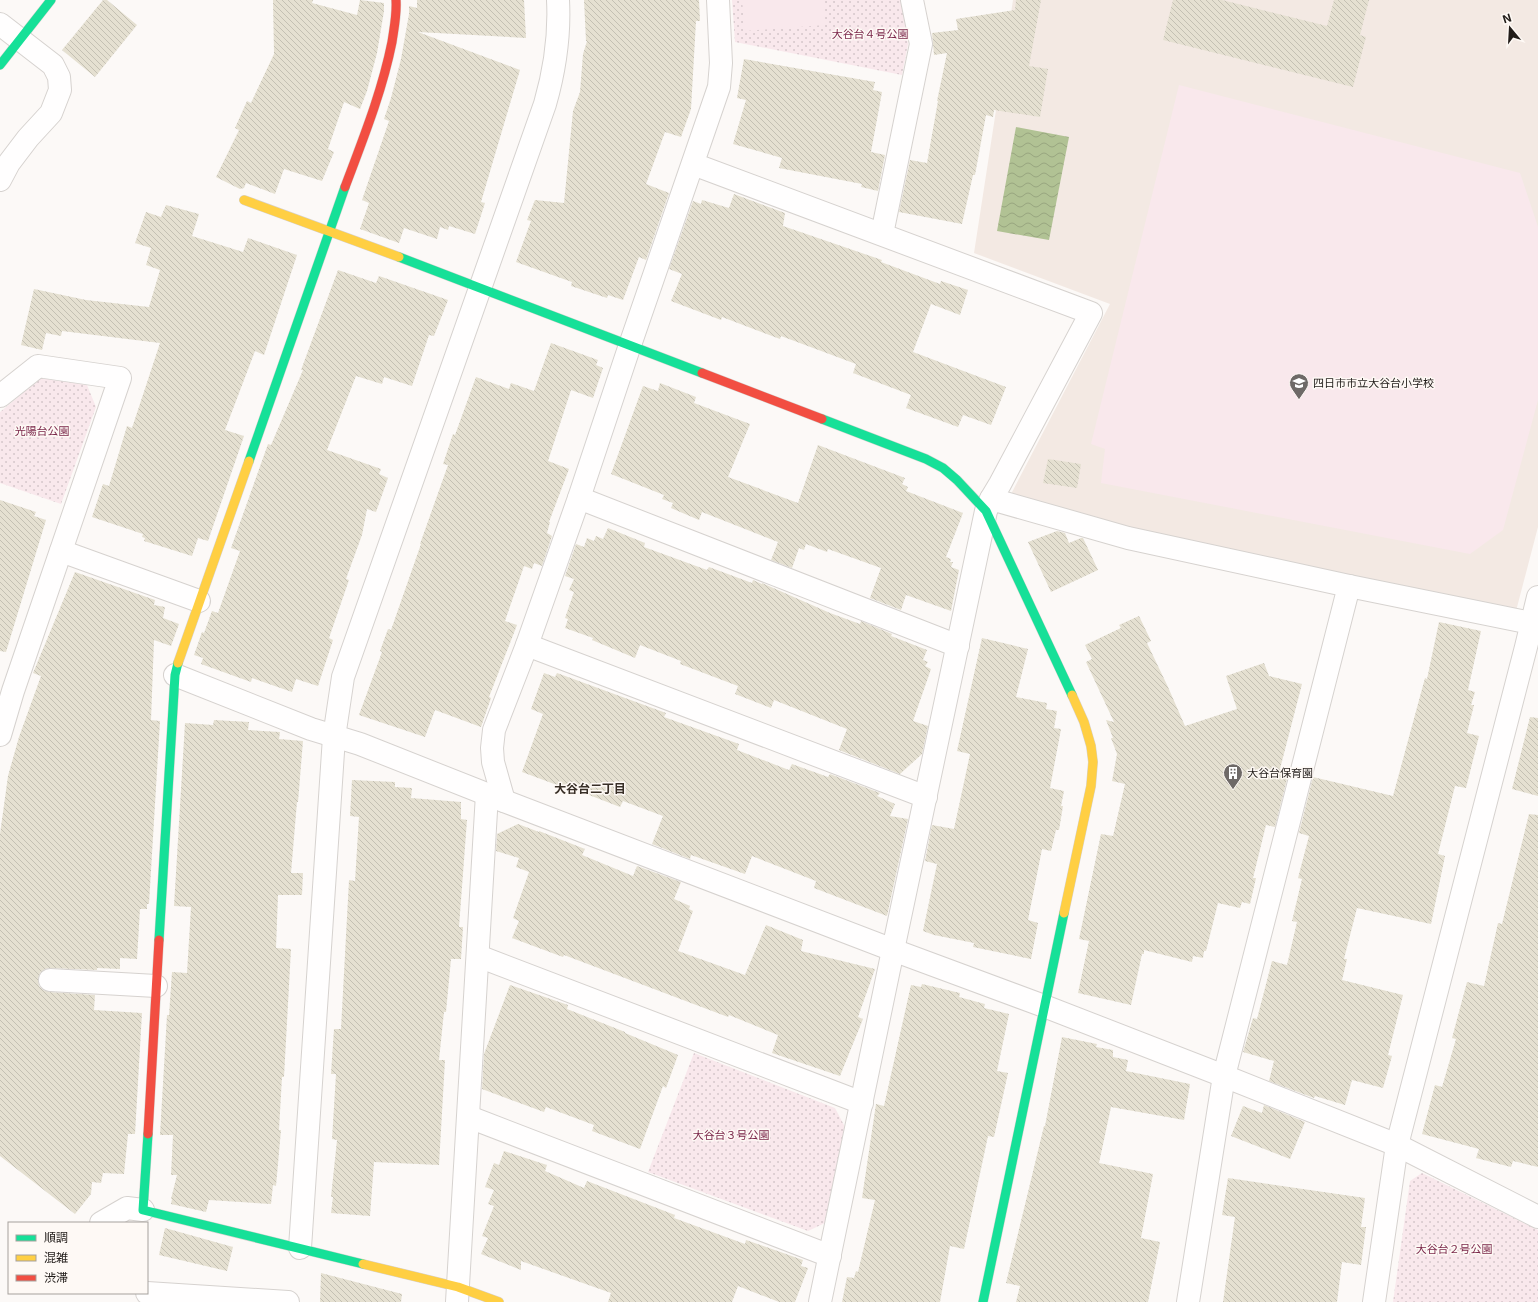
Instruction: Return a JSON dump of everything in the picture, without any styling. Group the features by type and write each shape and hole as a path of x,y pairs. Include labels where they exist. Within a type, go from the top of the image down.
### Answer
{"street":[{"path":"0,65 51,0"},
{"path":"143,1210 176,675 181,651 329,230 379,94 389,56 397,12 396,0"},
{"path":"300,1248 334,737 343,677 479,288 546,104 556,64 559,18 558,0"},
{"path":"458,1294 478,956 495,798 492,748 494,730 527,645 579,498 630,344 719,86 721,76 718,0"},
{"path":"882,234 921,44 912,0"},
{"path":"0,24 53,65 59,77 60,90 51,113 24,143 9,163 0,180"},
{"path":"693,164 1091,313 989,505 893,950 820,1302"},
{"path":"244,200 329,230 630,344 926,459 943,468 989,505 1128,538 1531,623"},
{"path":"0,396 38,366 120,378 13,691 0,734"},
{"path":"579,498 958,646"},
{"path":"983,1302 1091,786 1093,762 1091,746 1084,722 989,505"},
{"path":"61,551 199,601"},
{"path":"1188,1302 1224,1076 1350,586"},
{"path":"1374,1302 1397,1145 1532,648 1531,623 1538,597"},
{"path":"527,645 926,797"},
{"path":"176,675 334,737 360,744 495,798 1044,1006 1224,1076 1397,1145 1538,1217"},
{"path":"478,956 862,1103"},
{"path":"50,980 156,986"},
{"path":"469,1117 830,1256"},
{"path":"103,1222 127,1208 143,1210 300,1248 458,1294 499,1302"},
{"path":"148,1293 288,1302"}],"shaded area":[{"name":"四日市市立大谷台小学校","path":"1013,0 1538,0 1538,527 1516,611 1131,530 1010,496 1110,304 974,253"}],"green space":[{"name":"大谷台４号公園","path":"732,0 901,0 908,44 902,75 735,42"},
{"path":"742,0 824,0 825,25 745,31"},
{"path":"1179,85 1520,173 1538,227 1538,400 1503,530 1470,554 1101,483 1105,449 1091,444"},
{"name":"光陽台公園","path":"41,378 87,385 96,407 61,504 0,483 0,412"},
{"name":"大谷台３号公園","path":"694,1053 835,1108 845,1127 825,1223 808,1231 648,1172"},
{"name":"大谷台２号公園","path":"1422,1173 1538,1230 1538,1302 1393,1302 1410,1181"}],"water":[{"path":"1016,127 1069,137 1049,240 997,231"}],"building":[{"path":"103,0 107,0 137,25 95,77 62,50"},
{"path":"273,0 313,0 312,3 357,15 360,0 384,3 377,53 367,91 360,109 344,102 328,149 334,152 322,181 284,169 275,194 246,183 244,188 240,189 216,177 239,130 235,128 247,101 251,103 274,54"},
{"path":"417,0 524,0 526,38 418,32 520,70 481,202 485,203 475,234 449,226 448,230 440,227 437,239 404,228 399,243 360,229 369,203 362,200 389,121 384,119 401,59 409,6 417,8"},
{"path":"584,0 699,0 700,21 696,21 691,109 681,137 665,132 646,184 669,193 646,260 639,257 623,300 608,295 607,298 571,286 572,282 516,262 531,221 527,220 535,200 564,203 573,111 580,92 583,54 587,41"},
{"path":"1016,0 1041,0 1029,66 1048,69 1040,117 994,110 993,117 986,115 975,175 973,175 962,224 899,212 910,160 927,163 937,101 947,53 934,55 932,33 958,30 956,19 1015,10"},
{"path":"1173,0 1222,0 1327,26 1334,0 1369,0 1360,35 1366,37 1353,87 1163,40"},
{"path":"744,59 875,82 873,90 882,92 871,152 885,155 878,191 861,187 862,184 779,168 782,158 733,144 746,100 737,98"},
{"path":"734,194 785,213 783,226 882,260 881,262 940,284 941,281 968,290 960,315 931,304 913,352 1006,387 991,425 963,415 958,427 906,408 911,395 853,373 856,364 781,336 780,339 722,317 721,320 671,301 682,274 669,269 693,201 701,204 702,200 729,208"},
{"path":"166,205 199,214 192,236 243,252 248,238 297,255 264,355 255,351 225,430 244,436 208,541 198,538 192,556 144,541 145,538 142,537 143,534 92,517 103,484 109,486 127,426 132,428 160,343 62,331 61,336 46,333 42,350 21,345 34,289 86,300 149,307 160,270 146,265 151,248 135,243 146,212 161,217"},
{"path":"338,270 376,283 379,276 448,300 434,336 429,335 412,386 384,377 382,384 356,376 327,450 381,469 379,474 388,478 376,512 367,509 362,535 346,579 349,580 329,638 333,640 318,686 296,679 292,692 252,678 251,682 201,664 203,658 194,655 202,632 204,633 212,611 218,613 240,551 231,548 268,444 271,445 303,370 301,370"},
{"path":"551,343 598,360 596,365 603,368 593,398 571,390 548,461 569,469 549,522 547,533 552,536 542,566 534,563 532,569 524,566 505,621 517,625 489,697 491,698 481,727 435,710 425,737 359,715 382,652 380,651 388,629 391,630 448,465 443,464 453,434 455,435 476,377 509,389 511,383 534,391"},
{"path":"660,383 696,397 694,403 750,424 728,477 798,503 818,445 905,478 902,484 908,487 906,491 963,513 946,557 951,559 950,562 953,562 951,567 959,570 951,611 906,595 901,610 870,598 881,568 828,549 827,552 806,544 804,550 799,548 792,568 771,560 778,542 702,512 699,520 671,508 673,503 662,499 664,495 611,474 643,386 658,391"},
{"path":"1048,459 1081,464 1077,488 1043,483"},
{"path":"0,500 36,512 34,516 46,520 6,652 0,651"},
{"path":"608,528 645,543 644,547 707,570 709,567 752,583 753,580 762,583 830,613 860,624 861,621 892,634 891,636 927,650 923,660 928,662 925,666 931,669 913,721 928,726 922,754 900,774 839,750 847,729 774,700 771,708 735,694 738,686 680,664 681,661 640,645 635,658 592,640 593,638 565,628 568,619 565,618 574,592 569,590 574,579 565,576 576,544 584,547 587,538 594,541 596,536 603,539"},
{"path":"1057,531 1065,533 1069,543 1083,538 1098,570 1051,592 1028,542"},
{"path":"75,572 155,600 154,605 165,607 163,618 179,624 171,646 154,640 151,720 160,721 149,904 147,904 147,909 140,909 137,959 120,958 120,969 45,969 40,973 38,979 39,986 43,990 49,992 95,995 94,1010 142,1013 135,1134 128,1134 124,1174 103,1173 101,1183 92,1182 91,1194 75,1214 0,1156 0,834 8,776 19,737 41,676 33,673"},
{"path":"1139,616 1151,641 1147,643 1185,726 1237,709 1226,676 1264,663 1269,676 1302,684 1280,769 1289,771 1275,827 1266,825 1253,878 1256,878 1250,904 1242,902 1240,908 1218,903 1203,958 1193,956 1192,962 1144,950 1131,1005 1078,993 1089,941 1079,939 1101,834 1113,836 1125,784 1112,781 1117,754 1106,720 1114,722 1086,662 1092,659 1085,645 1121,628 1119,625"},
{"path":"1439,622 1481,631 1468,690 1475,692 1471,705 1474,705 1467,733 1479,736 1466,788 1455,786 1438,854 1445,856 1431,924 1357,908 1344,959 1347,959 1342,980 1403,995 1388,1055 1392,1056 1383,1088 1352,1080 1345,1105 1315,1096 1314,1098 1269,1081 1274,1061 1243,1052 1253,1018 1257,1019 1272,961 1287,965 1297,922 1292,921 1302,879 1298,878 1309,836 1299,833 1313,777 1393,796 1425,678 1427,679"},
{"path":"982,638 1028,649 1016,697 1047,703 1046,709 1057,711 1054,728 1061,729 1050,788 1064,791 1061,806 1063,806 1059,830 1056,830 1051,851 1042,849 1028,920 1038,923 1031,959 973,947 974,943 934,935 923,931 937,864 925,861 932,825 954,829 970,754 957,751"},
{"path":"544,673 555,677 557,673 666,713 664,717 739,744 737,750 789,770 792,764 828,777 830,774 880,793 877,796 895,804 890,816 908,819 887,916 814,888 816,881 752,856 745,874 691,855 690,859 652,844 663,816 623,801 620,807 566,786 565,788 522,772 543,714 531,709"},
{"path":"1530,717 1538,718 1538,796 1512,789"},
{"path":"214,720 249,722 248,730 280,732 279,739 303,741 291,873 303,873 302,895 278,895 276,948 291,949 284,1077 282,1077 279,1130 281,1130 276,1186 273,1185 271,1204 209,1200 206,1212 171,1204 177,1175 171,1175 173,1135 160,1135 167,1015 169,1015 172,972 187,973 191,907 174,906 185,723 213,725"},
{"path":"352,780 395,782 395,787 412,788 411,798 461,802 461,819 467,820 459,927 463,927 461,959 451,959 446,1012 444,1012 439,1060 445,1060 439,1165 374,1162 370,1216 331,1213 333,1197 331,1197 337,1140 332,1139 336,1074 331,1074 334,1029 341,1029 349,880 355,881 359,817 350,816"},
{"path":"1529,814 1538,815 1538,1167 1513,1161 1511,1167 1476,1158 1479,1149 1422,1134 1435,1085 1442,1087 1456,1039 1452,1038 1467,982 1484,986 1498,923 1502,924"},
{"path":"518,824 585,849 582,855 633,876 637,866 681,882 674,899 690,906 689,909 693,911 678,951 745,975 766,925 803,940 801,951 875,969 858,1017 863,1019 840,1076 772,1053 778,1035 729,1015 728,1017 564,955 563,957 512,938 519,921 513,918 529,872 516,867 519,858 496,851 497,834"},
{"path":"922,984 960,993 959,997 985,1004 984,1008 1009,1014 997,1071 1008,1073 994,1137 988,1136 964,1249 950,1246 940,1302 842,1302 847,1277 854,1278 856,1271 858,1272 875,1200 862,1198 876,1104 884,1106 911,985 921,987"},
{"path":"510,985 568,1005 567,1009 678,1055 666,1088 663,1086 640,1149 592,1131 594,1125 546,1107 544,1112 482,1089 484,1054"},
{"path":"1062,1037 1097,1044 1096,1047 1113,1050 1113,1057 1128,1060 1126,1071 1190,1084 1184,1120 1111,1107 1099,1163 1153,1174 1141,1238 1160,1242 1148,1302 1016,1302 1020,1286 1006,1283 1045,1126"},
{"path":"1264,1105 1305,1122 1290,1159 1231,1136 1243,1106 1262,1113"},
{"path":"504,1151 547,1165 545,1171 584,1188 587,1181 675,1215 674,1218 745,1244 746,1240 803,1260 801,1266 808,1268 795,1302 779,1302 738,1286 732,1302 608,1302 611,1293 521,1261 521,1270 481,1254 488,1238 482,1236 494,1206 488,1204 494,1190 485,1187 494,1163 499,1165"},
{"path":"1228,1178 1365,1198 1361,1227 1366,1227 1361,1265 1342,1262 1337,1302 1223,1302 1235,1217 1222,1215"},
{"path":"165,1228 233,1247 227,1271 159,1255"},
{"path":"321,1273 402,1294 401,1302 320,1302"}],"traffic: fast":[{"path":"0,65 51,0"},
{"path":"249,461 345,187"},
{"path":"399,257 702,373"},
{"path":"822,419 926,459 943,468 957,480 986,511 1072,695"},
{"path":"159,940 175,675 178,663"},
{"path":"983,1302 1064,913"},
{"path":"148,1134 143,1210 363,1264"}],"traffic: slow":[{"path":"244,200 399,257"},
{"path":"178,663 249,461"},
{"path":"1064,913 1091,786 1093,762 1091,746 1084,722 1072,695"},
{"path":"363,1264 458,1287 499,1302"}],"traffic: jam":[{"path":"345,187 372,115 388,61 396,16 396,0"},
{"path":"702,373 822,419"},
{"path":"148,1134 159,940"}],"place":[{"name":"四日市市立大谷台小学校","path":"1299,400"},
{"name":"大谷台保育園","path":"1233,790"}],"district":[{"name":"大谷台二丁目","path":"590,789"}]}
